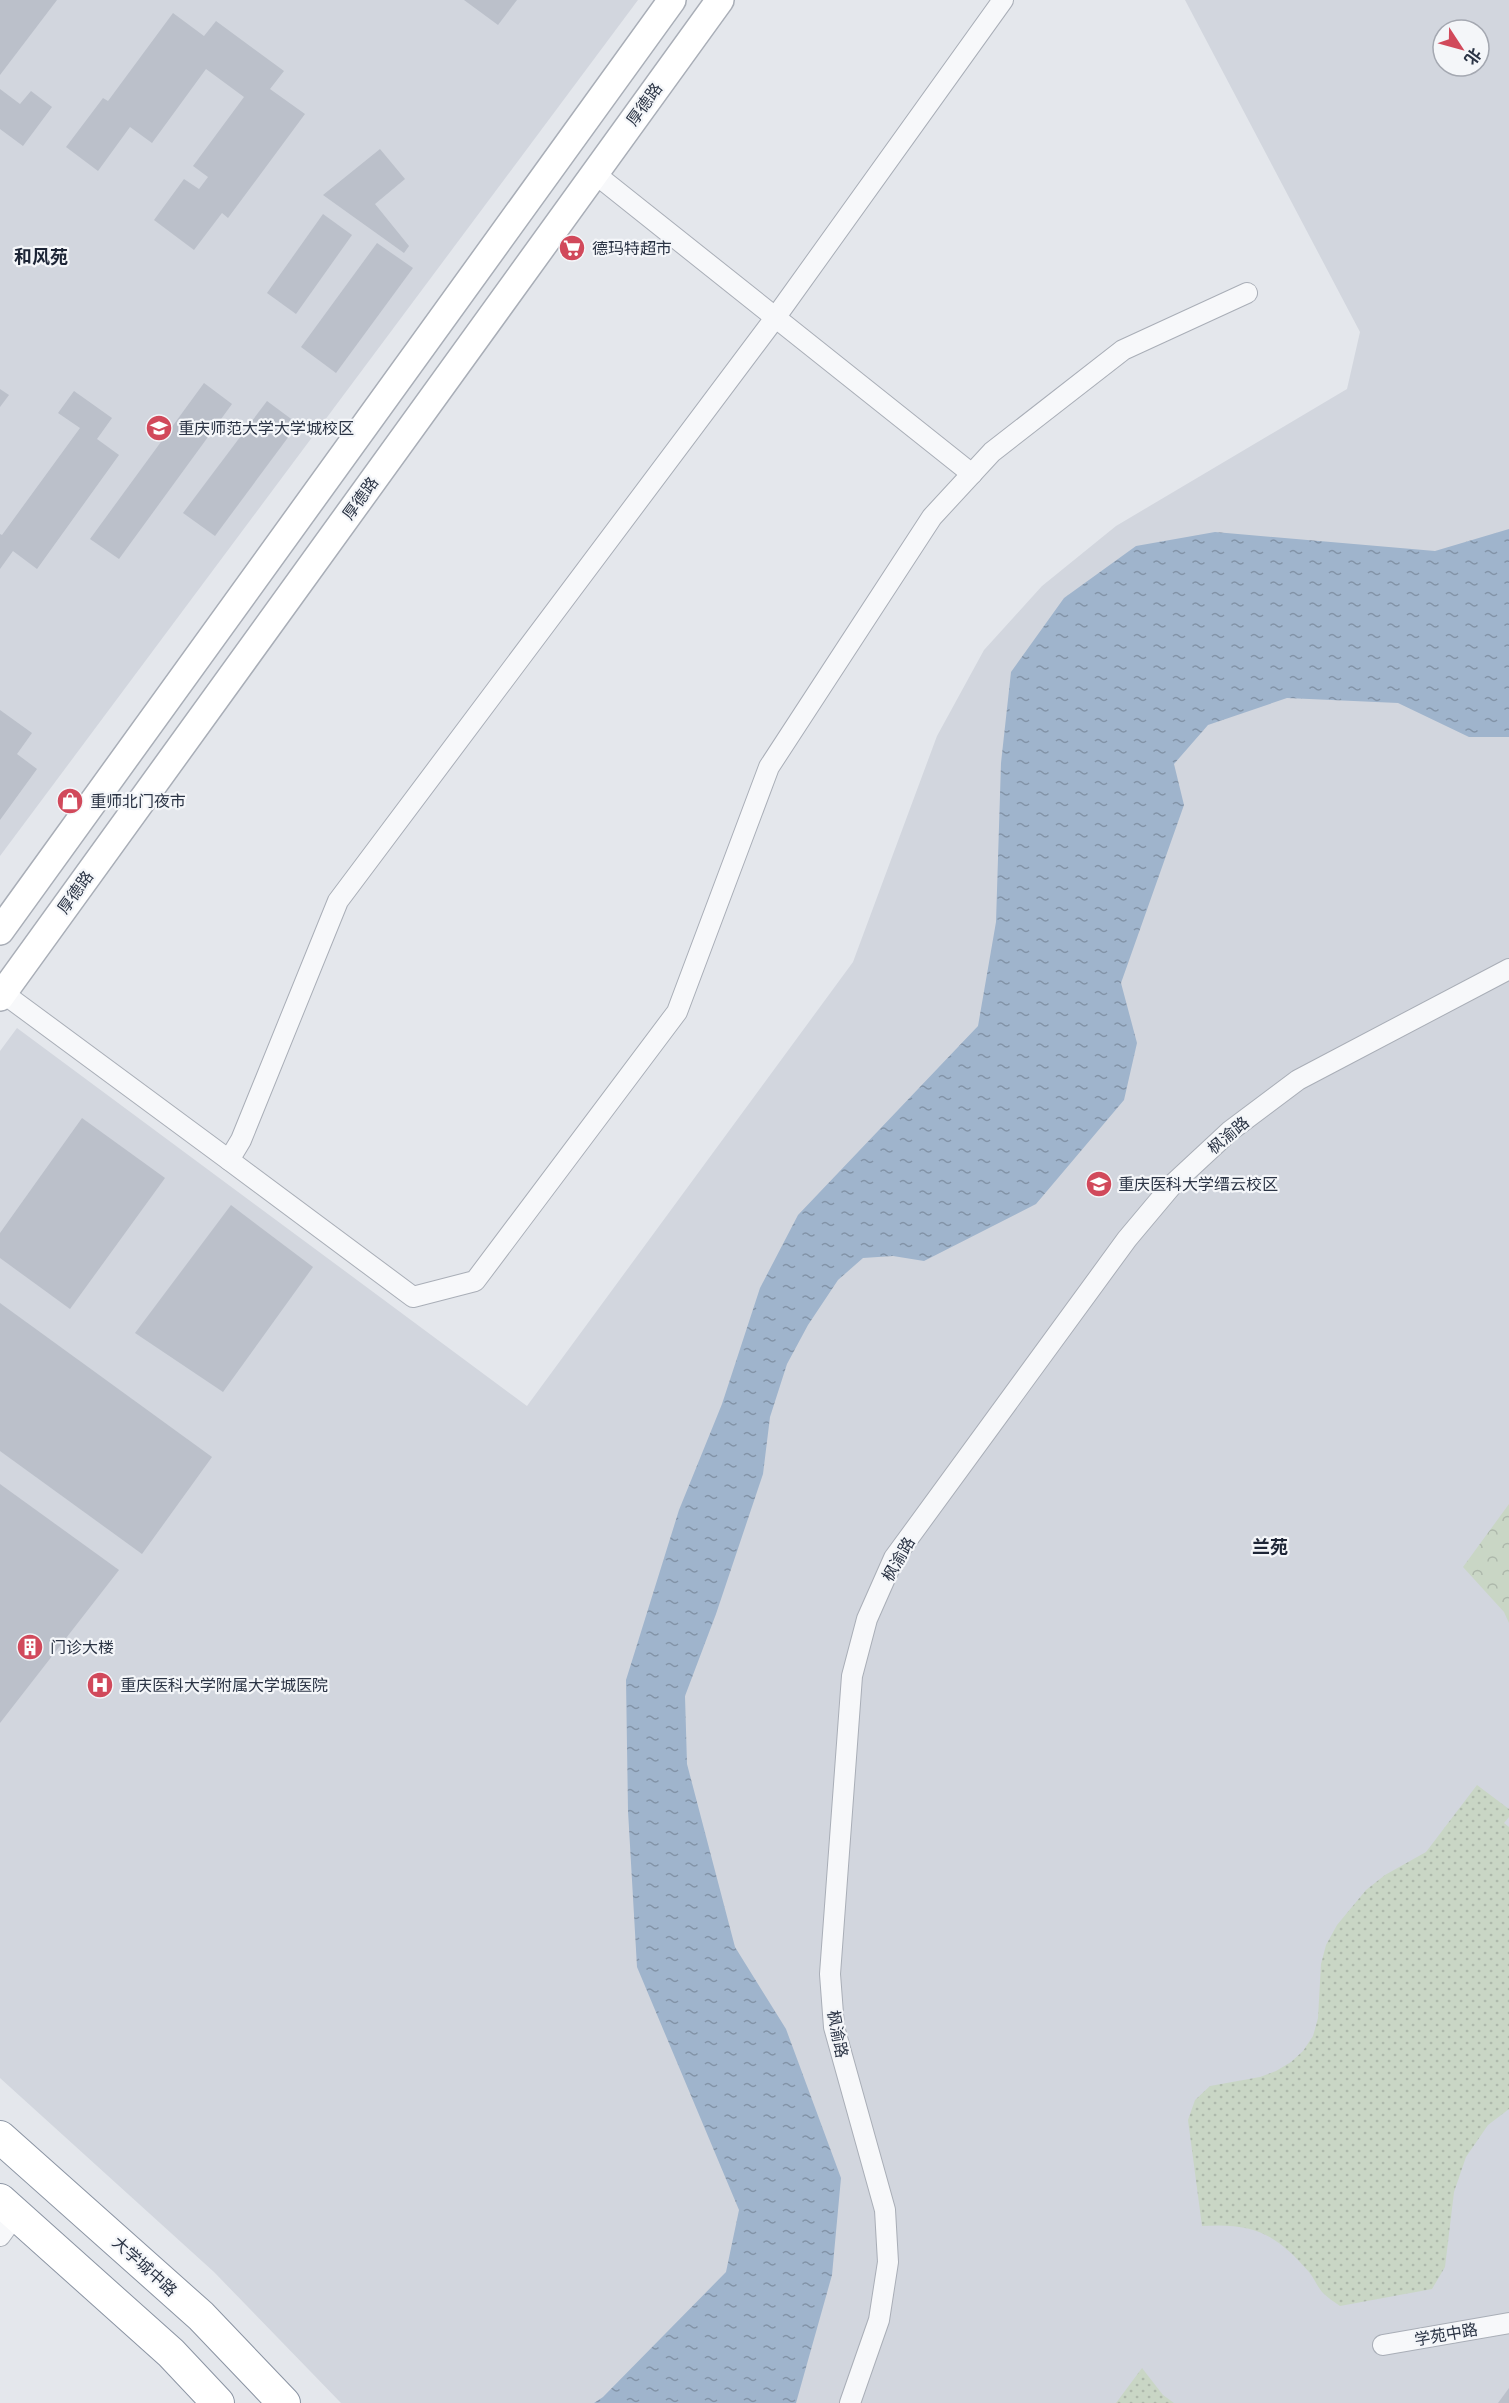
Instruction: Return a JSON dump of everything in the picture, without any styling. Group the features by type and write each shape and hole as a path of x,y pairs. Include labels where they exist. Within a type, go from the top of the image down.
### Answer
{"highway":[{"name":"大学城中路","path":"0,2137 201,2316 284,2403"},
{"path":"5,2216 171,2353 218,2403"}],"main road":[{"path":"0,931 672,0"},
{"name":"厚德路","path":"2,995 720,0"}],"street":[{"path":"229,1160 241,1140 338,901 776,318 1003,0"},
{"path":"594,173 972,474"},
{"path":"2,995 413,1297 475,1281 676,1012 769,767 932,517 992,452 1123,350 1247,293"},
{"name":"枫渝路","path":"850,2403 879,2320 888,2262 885,2210 834,2028 830,1974 852,1676 867,1619 894,1558 1127,1239 1174,1183 1230,1131 1298,1080 1509,969"},
{"name":"学苑中路","path":"1383,2345 1509,2323"}],"shaded area":[{"name":"重庆师范大学大学城校区","path":"0,0 638,0 0,856"},
{"name":"重庆医科大学缙云校区","path":"1185,0 1509,0 1509,2403 341,2403 214,2272 0,2078 0,1051 17,1028 527,1406 853,962 937,736 984,650 1042,586 1116,526 1347,389 1360,332"}],"green space":[{"path":"1509,1504 1509,1623 1504,1612 1463,1567"},
{"path":"1477,1785 1509,1809 1509,1817 1504,1823 1509,1827 1509,2109 1488,2125 1466,2157 1454,2192 1445,2267 1432,2289 1340,2306 1322,2292 1297,2259 1262,2233 1236,2226 1202,2226 1188,2120 1195,2100 1210,2086 1260,2077 1276,2071 1303,2051 1313,2036 1318,2018 1321,1964 1326,1945 1337,1925 1366,1890 1385,1875 1426,1852"},
{"path":"1142,2368 1163,2395 1174,2403 1116,2403"}],"water":[{"path":"1509,529 1509,737 1469,737 1398,703 1287,698 1208,725 1174,764 1184,805 1121,983 1137,1043 1124,1100 1036,1204 924,1261 893,1256 863,1258 838,1280 808,1325 787,1364 770,1417 763,1474 716,1614 685,1696 687,1764 735,1947 786,2029 841,2178 832,2275 796,2403 594,2403 603,2397 726,2272 739,2210 637,1967 628,1811 626,1680 679,1510 722,1404 760,1288 798,1215 978,1026 996,922 1001,763 1011,672 1064,598 1136,546 1215,532 1435,551"}],"building":[{"path":"0,0 57,0 0,75"},
{"path":"464,0 517,0 498,25"},
{"path":"173,13 204,36 216,21 284,71 270,89 305,114 228,218 222,213 194,250 154,220 184,179 199,189 208,177 193,166 244,97 206,69 152,143 130,127 98,171 66,147 103,98 108,101"},
{"path":"0,89 20,104 31,91 52,107 23,146 0,129"},
{"path":"380,149 405,179 375,204 409,246 404,253 323,195"},
{"path":"323,214 352,235 296,314 267,293"},
{"path":"377,243 413,268 336,373 301,347"},
{"path":"204,383 232,404 119,559 90,539"},
{"path":"0,389 9,395 0,407"},
{"path":"74,391 112,418 97,439 119,455 37,569 13,551 0,569 0,534 2,535 80,428 58,413"},
{"path":"267,401 298,424 215,536 183,513"},
{"path":"0,710 32,733 17,754 37,769 0,820"},
{"path":"82,1118 165,1178 70,1309 0,1258 0,1233"},
{"path":"231,1205 313,1267 223,1392 135,1333"},
{"path":"0,1303 212,1457 142,1554 0,1451"},
{"name":"门诊大楼","path":"0,1484 119,1570 0,1723"},
{"path":"1509,2388 1509,2403 1498,2403"}],"place":[{"name":"德玛特超市","path":"572,248"},
{"name":"重庆师范大学大学城校区","path":"159,428"},
{"name":"重师北门夜市","path":"70,801"},
{"name":"重庆医科大学缙云校区","path":"1099,1184"},
{"name":"门诊大楼","path":"30,1647"},
{"name":"重庆医科大学附属大学城医院","path":"100,1685"}],"district":[{"name":"和风苑","path":"41,257"},
{"name":"兰苑","path":"1270,1547"}]}
